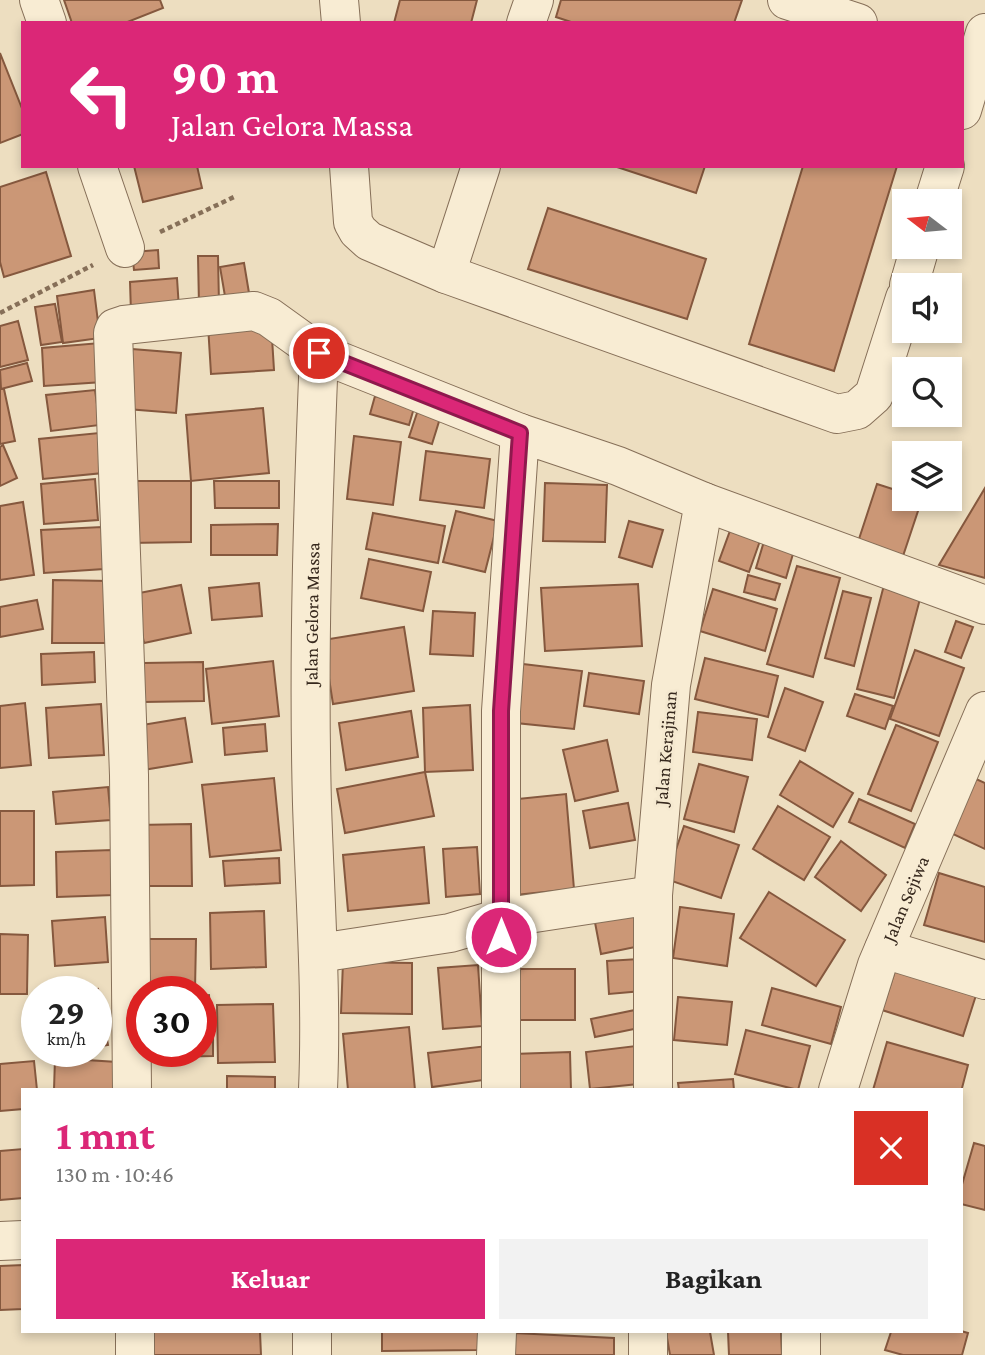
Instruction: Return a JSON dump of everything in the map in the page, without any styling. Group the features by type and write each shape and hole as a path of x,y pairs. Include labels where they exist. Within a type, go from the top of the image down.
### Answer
{"street":[{"path":"39,0 46,21"},
{"path":"340,0 341,21"},
{"path":"527,21 534,0"},
{"path":"787,0 852,21"},
{"path":"964,101 975,50"},
{"path":"98,168 125,248"},
{"path":"349,168 353,222 369,241 446,274 837,414 857,410 874,395 892,339"},
{"path":"446,274 480,168"},
{"path":"938,189 944,168"},
{"path":"132,1088 129,775 113,333 115,328 254,311 269,317 319,353 520,433 618,466 704,502 985,605"},
{"name":"Jalan Gelora Massa","path":"318,1088 319,953 312,804 310,594 319,353"},
{"path":"501,1088 501,711 520,433"},
{"name":"Jalan Kerajinan","path":"653,1088 653,895 675,652 704,502"},
{"name":"Jalan Sejiwa","path":"839,1088 884,949 985,712"},
{"path":"319,953 450,933 501,918 653,895"},
{"path":"884,949 985,980"},
{"path":"0,1241 21,1240"},
{"path":"135,1333 135,1355"},
{"path":"312,1355 313,1333"},
{"path":"496,1355 497,1333"},
{"path":"648,1333 648,1355"},
{"path":"801,1333 801,1355"}],"building":[{"path":"64,0 160,0 163,8 130,21 71,21"},
{"path":"400,0 477,0 472,21 395,21"},
{"path":"561,0 742,0 735,21 568,21 556,17"},
{"path":"0,53 21,106 21,135 0,143"},
{"path":"134,168 197,168 202,188 143,202"},
{"path":"620,168 704,168 696,193"},
{"path":"802,168 896,168 834,371 749,344"},
{"path":"46,172 71,256 4,277 0,262 0,187"},
{"path":"548,208 706,259 687,319 528,269"},
{"path":"158,250 159,268 134,270 132,252"},
{"path":"198,256 218,256 219,304 199,305"},
{"path":"244,263 251,305 227,308 220,267"},
{"path":"177,278 179,309 131,313 130,282"},
{"path":"94,290 100,338 63,343 57,296"},
{"path":"55,304 62,342 41,345 35,307"},
{"path":"18,321 28,360 0,367 0,326"},
{"path":"271,322 274,370 211,374 208,325"},
{"path":"100,343 103,382 44,386 42,348"},
{"path":"132,349 181,353 176,413 127,409"},
{"path":"27,363 32,381 1,389 0,370"},
{"path":"0,389 4,389 15,441 0,444"},
{"path":"95,390 100,425 51,431 46,395"},
{"path":"375,396 414,408 409,425 370,414"},
{"path":"419,407 441,415 432,444 409,437"},
{"path":"263,408 269,473 191,481 186,415"},
{"path":"99,433 103,473 43,479 39,439"},
{"path":"354,436 401,442 393,505 347,499"},
{"path":"3,445 17,478 0,486 0,447"},
{"path":"426,451 490,459 484,508 420,500"},
{"path":"95,479 98,520 44,524 41,484"},
{"path":"129,481 191,481 191,542 129,543"},
{"path":"214,481 279,481 279,508 215,508"},
{"path":"545,483 607,485 605,542 543,541"},
{"path":"877,484 892,489 892,511 918,511 903,556 858,542"},
{"path":"985,488 985,578 939,565"},
{"path":"23,502 34,575 0,580 0,506"},
{"path":"456,511 498,521 485,572 443,562"},
{"path":"373,513 445,526 438,563 366,549"},
{"path":"629,521 663,530 652,567 619,557"},
{"path":"278,524 277,555 211,555 211,525"},
{"path":"102,527 104,569 44,573 41,530"},
{"path":"731,528 761,538 749,572 719,561"},
{"path":"765,538 795,547 786,578 756,568"},
{"path":"369,559 431,572 423,611 361,598"},
{"path":"797,566 840,578 813,677 767,664"},
{"path":"748,575 780,584 775,600 744,592"},
{"path":"53,580 110,581 108,643 52,643"},
{"path":"259,583 262,616 212,620 209,588"},
{"path":"638,584 642,646 545,651 541,588"},
{"path":"181,585 191,633 144,643 134,594"},
{"path":"884,585 921,595 894,698 857,689"},
{"path":"713,589 777,609 765,651 700,631"},
{"path":"843,591 871,598 854,666 825,658"},
{"path":"37,600 43,629 0,637 0,607"},
{"path":"433,611 475,613 473,656 430,654"},
{"path":"956,621 973,627 961,658 945,652"},
{"path":"404,627 414,691 333,704 323,640"},
{"path":"915,650 964,668 939,736 890,719"},
{"path":"94,652 95,682 42,685 41,654"},
{"path":"705,658 778,676 768,717 695,699"},
{"path":"273,661 279,716 212,724 206,669"},
{"path":"203,662 204,701 144,702 144,663"},
{"path":"523,664 582,671 574,729 516,723"},
{"path":"589,673 644,681 639,714 584,706"},
{"path":"785,688 823,702 805,751 768,737"},
{"path":"855,694 893,706 885,729 847,716"},
{"path":"25,703 31,765 0,768 0,706"},
{"path":"101,704 104,755 49,758 46,708"},
{"path":"470,705 473,770 425,772 423,708"},
{"path":"411,711 418,757 346,770 339,723"},
{"path":"698,712 757,719 752,760 693,752"},
{"path":"185,718 192,762 143,770 136,726"},
{"path":"265,724 267,751 225,755 223,728"},
{"path":"896,725 938,742 911,811 868,794"},
{"path":"607,740 618,791 575,801 563,750"},
{"path":"800,761 853,793 833,827 780,795"},
{"path":"699,764 748,777 734,832 684,819"},
{"path":"425,772 434,816 345,833 337,789"},
{"path":"963,773 985,783 985,849 938,827"},
{"path":"274,778 281,850 210,857 202,785"},
{"path":"108,787 111,820 56,824 53,792"},
{"path":"566,794 574,889 515,895 507,800"},
{"path":"859,799 915,824 905,848 849,822"},
{"path":"628,803 635,840 590,848 583,811"},
{"path":"778,806 830,837 804,880 753,849"},
{"path":"0,811 34,811 34,885 0,886"},
{"path":"191,824 192,886 138,886 137,825"},
{"path":"684,826 739,845 721,898 666,879"},
{"path":"841,841 886,875 861,911 815,877"},
{"path":"424,847 429,903 348,911 343,855"},
{"path":"477,847 480,894 446,897 443,849"},
{"path":"112,850 114,895 57,897 56,852"},
{"path":"279,858 280,883 225,886 223,861"},
{"path":"939,873 985,887 985,942 924,925"},
{"path":"769,892 845,940 816,986 740,938"},
{"path":"637,904 645,945 601,954 593,912"},
{"path":"680,907 734,914 727,966 673,958"},
{"path":"264,911 266,967 211,969 210,913"},
{"path":"105,917 108,962 55,966 52,921"},
{"path":"0,934 28,935 27,976 21,976 21,994 0,994"},
{"path":"145,939 196,939 195,976 144,976"},
{"path":"639,959 642,991 609,994 607,961"},
{"path":"343,962 412,963 412,1014 341,1013"},
{"path":"898,962 978,989 963,1036 882,1010"},
{"path":"478,965 482,1026 443,1029 438,968"},
{"path":"515,969 575,969 575,1020 515,1020"},
{"path":"772,988 841,1007 831,1044 762,1025"},
{"path":"678,997 732,1002 727,1045 674,1040"},
{"path":"273,1004 275,1062 218,1063 217,1005"},
{"path":"635,1010 639,1028 595,1037 591,1019"},
{"path":"409,1027 415,1088 348,1088 343,1034"},
{"path":"746,1030 810,1046 799,1088 735,1074"},
{"path":"887,1042 968,1065 962,1088 874,1088"},
{"path":"644,1045 648,1083 590,1088 586,1052"},
{"path":"487,1046 491,1079 432,1087 428,1053"},
{"path":"570,1052 571,1088 514,1088 513,1054"},
{"path":"21,1062 21,1067 35,1067 37,1088 21,1088 21,1109 0,1111 0,1064"},
{"path":"112,1062 117,1062 115,1088 54,1088 55,1067 112,1067"},
{"path":"227,1076 275,1077 275,1088 227,1088"},
{"path":"733,1079 734,1088 679,1088 678,1083"},
{"path":"974,1143 985,1146 985,1210 963,1204 963,1181"},
{"path":"21,1149 21,1198 0,1200 0,1151"},
{"path":"21,1265 21,1309 0,1310 0,1266"},
{"path":"144,1333 260,1333 261,1355 145,1355"},
{"path":"382,1333 478,1333 478,1350 382,1351"},
{"path":"514,1333 614,1338 614,1355 513,1355"},
{"path":"666,1333 710,1333 714,1355 670,1355"},
{"path":"728,1333 781,1333 782,1355 729,1355"},
{"path":"891,1333 968,1333 962,1355 903,1355 885,1350"}],"route":[{"path":"319,353 520,433 501,711 501,937"}]}
